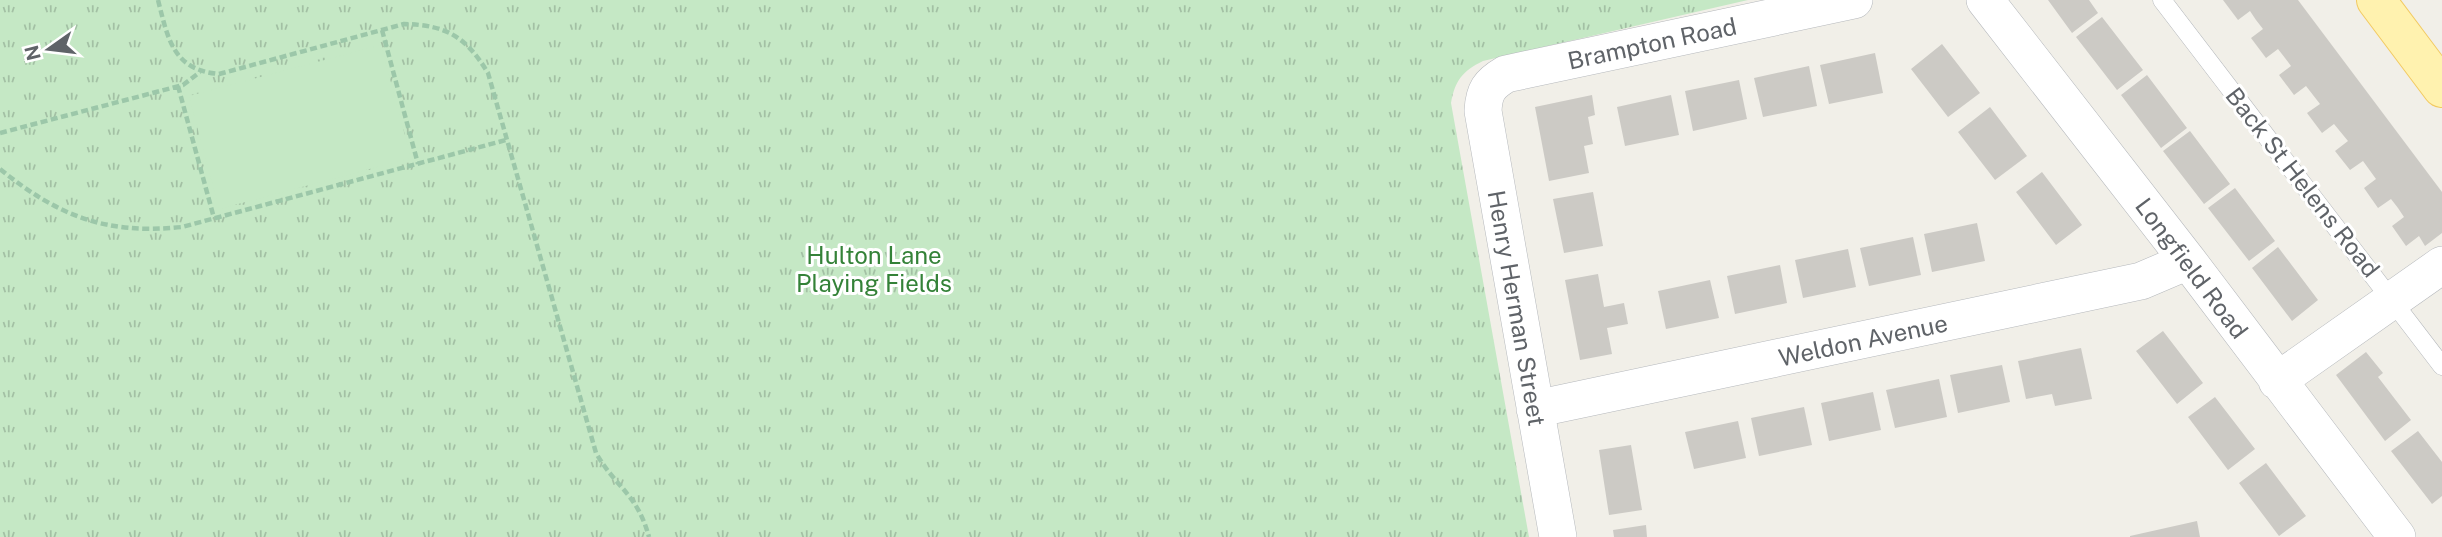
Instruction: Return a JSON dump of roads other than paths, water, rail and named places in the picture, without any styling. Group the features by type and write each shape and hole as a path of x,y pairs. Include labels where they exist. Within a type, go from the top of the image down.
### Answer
{"main road":[{"path":"2376,0 2442,88"}],"street":[{"name":"Brampton Road","path":"1492,82 1506,74 1854,0"},
{"name":"Longfield Road","path":"1985,0 2188,261 2397,537"},
{"name":"Henry Herman Street","path":"1492,82 1484,94 1483,111 1558,537"},
{"name":"Weldon Avenue","path":"1535,409 2141,281 2188,261"},
{"path":"2277,381 2442,265"}],"lane":[{"name":"Back St Helens Road","path":"2162,0 2442,366"}],"park label":[{"name":"Hulton Lane Playing Fields","path":"874,269"}]}
